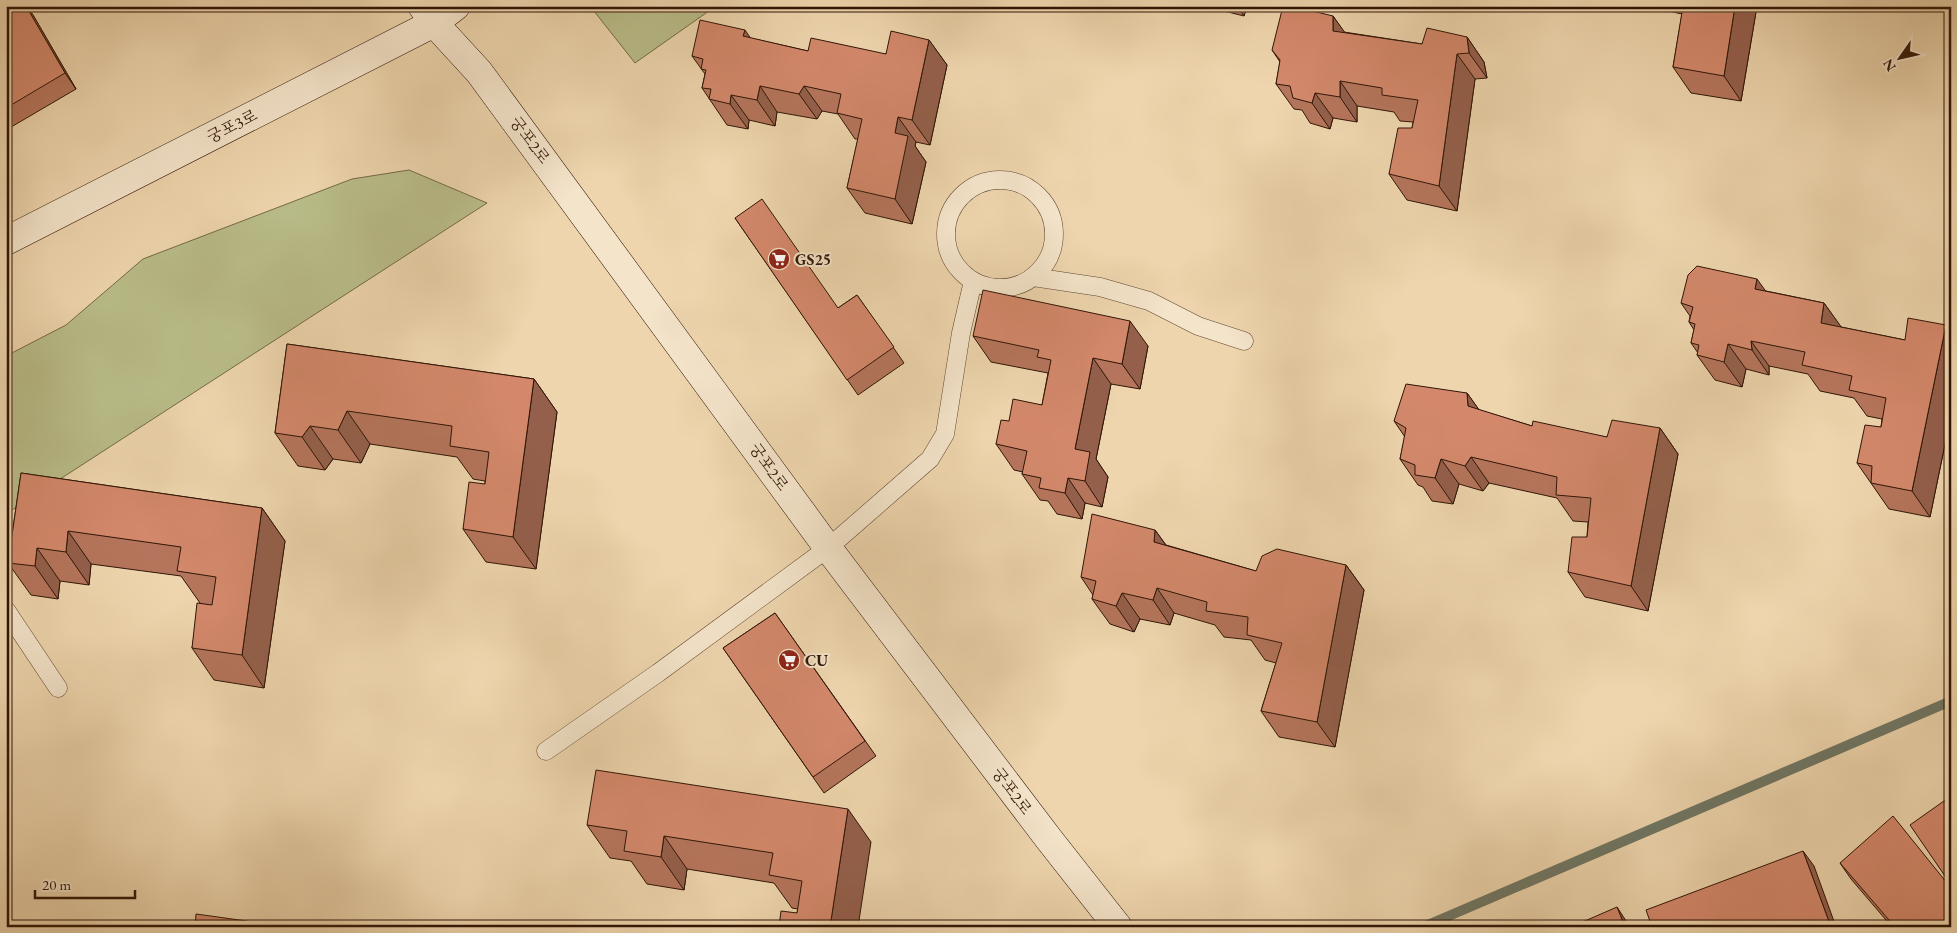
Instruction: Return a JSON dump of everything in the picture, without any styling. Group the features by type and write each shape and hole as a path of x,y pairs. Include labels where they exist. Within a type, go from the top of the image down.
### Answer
{"street":[{"name":"궁포3로","path":"6,241 428,14 456,6"},
{"name":"궁포2로","path":"428,14 479,72 521,127 828,548 1048,838 1118,927"}],"lane":[{"path":"998,179 1018,182 1032,190 1044,202 1051,217 1054,233 1052,250 1044,265 1033,277 1019,284 1004,288 988,286 973,281 958,268 948,250 946,230 950,211 962,194 978,184 998,179"},
{"path":"1033,277 1100,287 1149,301 1198,326 1244,341"},
{"path":"546,751 658,673 828,548 930,459 945,434 961,334 973,281"},
{"path":"6,610 58,688"}],"green space":[{"path":"590,6 716,6 635,63"},
{"path":"409,170 487,203 6,514 6,356 66,325 143,259 352,179"}],"building":[{"path":"11,6 26,6 65,73 6,108 6,9"},
{"path":"1283,6 1292,6 1333,16 1333,31 1422,44 1427,28 1467,37 1469,53 1457,54 1439,186 1389,174 1398,128 1412,128 1418,100 1382,95 1382,88 1340,81 1340,97 1315,93 1312,103 1293,98 1290,86 1276,84 1280,60 1272,50"},
{"path":"1683,6 1735,6 1724,76 1673,67"},
{"path":"700,20 745,30 743,36 808,51 811,38 886,54 891,31 929,40 912,120 898,117 895,133 908,136 895,199 847,188 862,119 837,113 841,94 804,86 799,94 760,86 757,100 731,95 730,104 709,99 711,89 702,88 706,70 701,69 703,59 692,56"},
{"path":"762,199 838,308 857,295 894,347 847,380 735,218"},
{"path":"1697,266 1757,279 1755,289 1824,303 1821,323 1905,340 1908,318 1946,325 1912,491 1871,483 1872,466 1857,463 1865,425 1881,427 1886,398 1849,390 1852,376 1802,365 1805,352 1751,341 1752,350 1728,344 1724,362 1697,355 1699,345 1691,343 1695,324 1689,322 1693,307 1681,303 1688,275"},
{"path":"983,290 1130,321 1122,364 1093,358 1075,449 1090,452 1085,481 1068,478 1065,493 1039,488 1041,478 1022,474 1027,451 996,444 1001,420 1009,421 1013,399 1042,405 1051,360 1037,357 1039,350 973,336"},
{"path":"287,344 534,379 513,537 463,529 469,482 485,484 489,452 450,446 452,426 347,411 338,430 310,426 302,437 275,433"},
{"path":"1406,384 1467,393 1468,406 1532,426 1533,421 1607,437 1612,420 1660,428 1631,586 1568,572 1572,537 1587,537 1591,498 1556,495 1557,477 1471,457 1465,466 1441,459 1435,478 1415,475 1415,465 1400,459 1406,428 1394,421"},
{"path":"21,473 262,508 242,655 192,648 197,603 212,605 216,577 177,571 181,547 68,531 66,552 37,548 35,566 8,563"},
{"path":"1092,514 1155,530 1154,542 1256,571 1262,556 1277,549 1346,565 1317,722 1261,711 1282,643 1247,635 1248,617 1206,611 1207,602 1157,588 1153,600 1122,593 1116,606 1092,599 1096,581 1081,577"},
{"path":"775,613 865,741 813,777 723,648"},
{"path":"596,770 848,809 830,927 779,927 781,911 797,913 802,881 769,875 773,853 664,836 661,857 624,851 627,831 587,825"},
{"path":"1951,796 1951,876 1947,879 1910,825"},
{"path":"1893,816 1951,888 1951,923 1946,927 1895,927 1840,863"},
{"path":"1803,851 1831,927 1652,927 1646,910"},
{"path":"1617,907 1625,927 1571,927"},
{"path":"196,914 290,927 195,927"}],"waterway":[{"path":"1423,927 1951,701"}],"place":[{"name":"GS25","path":"779,259"},
{"name":"CU","path":"789,660"}]}
